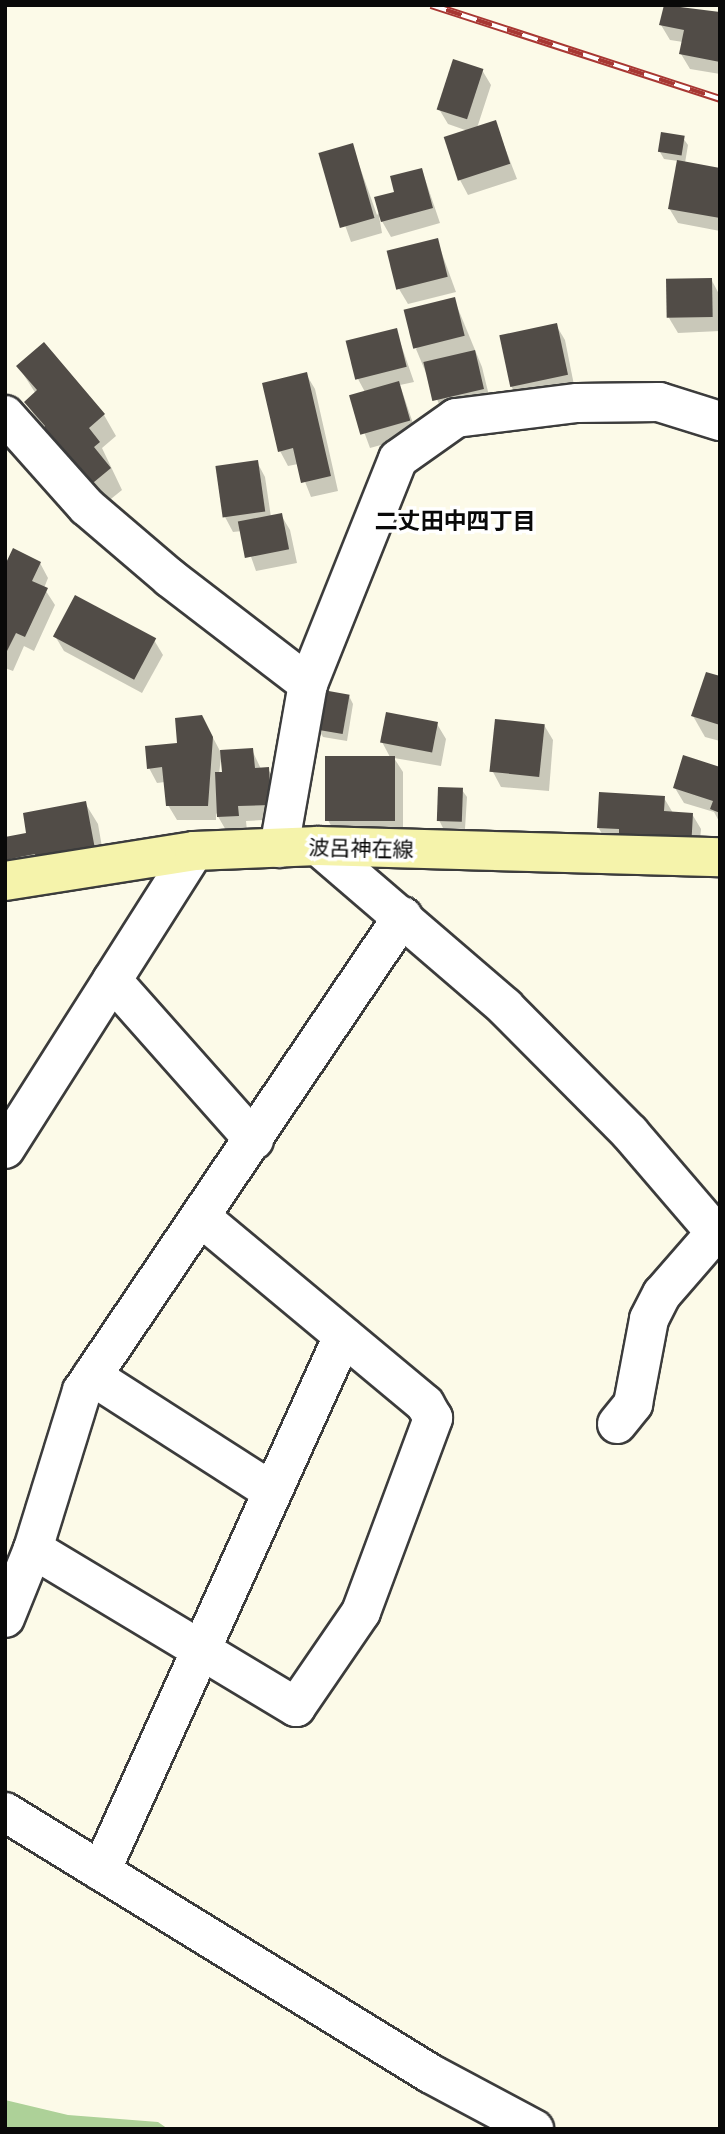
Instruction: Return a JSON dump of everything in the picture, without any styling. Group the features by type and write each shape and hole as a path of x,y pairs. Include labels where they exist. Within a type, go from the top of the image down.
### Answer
{"main road":[{"name":"波呂神在線","path":"5,881 194,851 318,846 720,857"}],"street":[{"path":"279,848 308,684 398,459 456,418 577,403 659,402 720,421"},
{"path":"5,415 88,507 170,578 308,684"},
{"path":"318,846 403,916 505,1007 630,1133 718,1236 662,1294 649,1319 633,1404 617,1424"},
{"path":"5,1149 194,851"},
{"path":"5,1618 33,1549 82,1391 202,1218 403,916"},
{"path":"112,980 254,1140"},
{"path":"33,1549 296,1707 361,1612 433,1418 425,1404 202,1218"},
{"path":"102,1871 199,1650 343,1336"},
{"path":"92,1376 271,1491"},
{"path":"5,1812 431,2074 534,2129"}],"green space":[{"path":"5,2100 68,2115 158,2122 168,2129 5,2129"}],"building":[{"path":"664,5 720,12 720,62 679,54 684,30 659,25"},
{"path":"453,59 483,69 467,119 437,109"},
{"path":"496,120 510,164 458,181 444,137"},
{"path":"661,132 685,136 682,156 658,152"},
{"path":"353,143 374,218 340,228 318,153"},
{"path":"677,160 720,168 720,218 668,209"},
{"path":"422,168 433,208 381,222 374,197 394,192 390,176"},
{"path":"438,238 448,277 396,290 387,251"},
{"path":"712,278 713,317 667,318 666,279"},
{"path":"455,297 465,336 413,349 404,310"},
{"path":"557,323 568,375 510,387 499,335"},
{"path":"397,328 407,367 355,380 346,341"},
{"path":"44,342 105,414 89,428 100,442 94,447 111,468 88,487 41,431 45,426 24,402 37,390 16,366"},
{"path":"475,350 484,389 432,401 423,362"},
{"path":"307,372 331,476 301,483 293,448 278,452 262,383"},
{"path":"399,381 410,420 360,435 349,395"},
{"path":"258,460 265,511 223,517 215,466"},
{"path":"282,513 289,549 245,558 238,522"},
{"path":"13,548 41,562 32,581 48,588 25,637 16,633 5,655 5,565"},
{"path":"75,595 156,638 134,680 53,636"},
{"path":"706,672 720,676 720,725 691,716"},
{"path":"323,690 350,695 343,734 316,729"},
{"path":"386,712 438,722 432,753 380,742"},
{"path":"202,715 213,737 208,806 166,806 162,767 147,769 145,746 177,743 175,718"},
{"path":"495,719 545,724 539,777 489,772"},
{"path":"253,748 255,768 269,767 271,805 238,806 239,816 217,817 215,772 222,772 220,750"},
{"path":"683,755 720,767 720,813 710,809 713,801 673,788"},
{"path":"325,756 395,756 395,821 325,821"},
{"path":"438,787 463,788 462,822 437,821"},
{"path":"599,792 665,796 664,811 693,813 691,849 619,838 619,829 597,828"},
{"path":"86,801 95,849 36,860 35,854 5,860 5,837 26,833 23,813"}],"railway":[{"path":"431,5 720,99"}],"district":[{"name":"二丈田中四丁目","path":"455,520"}]}
